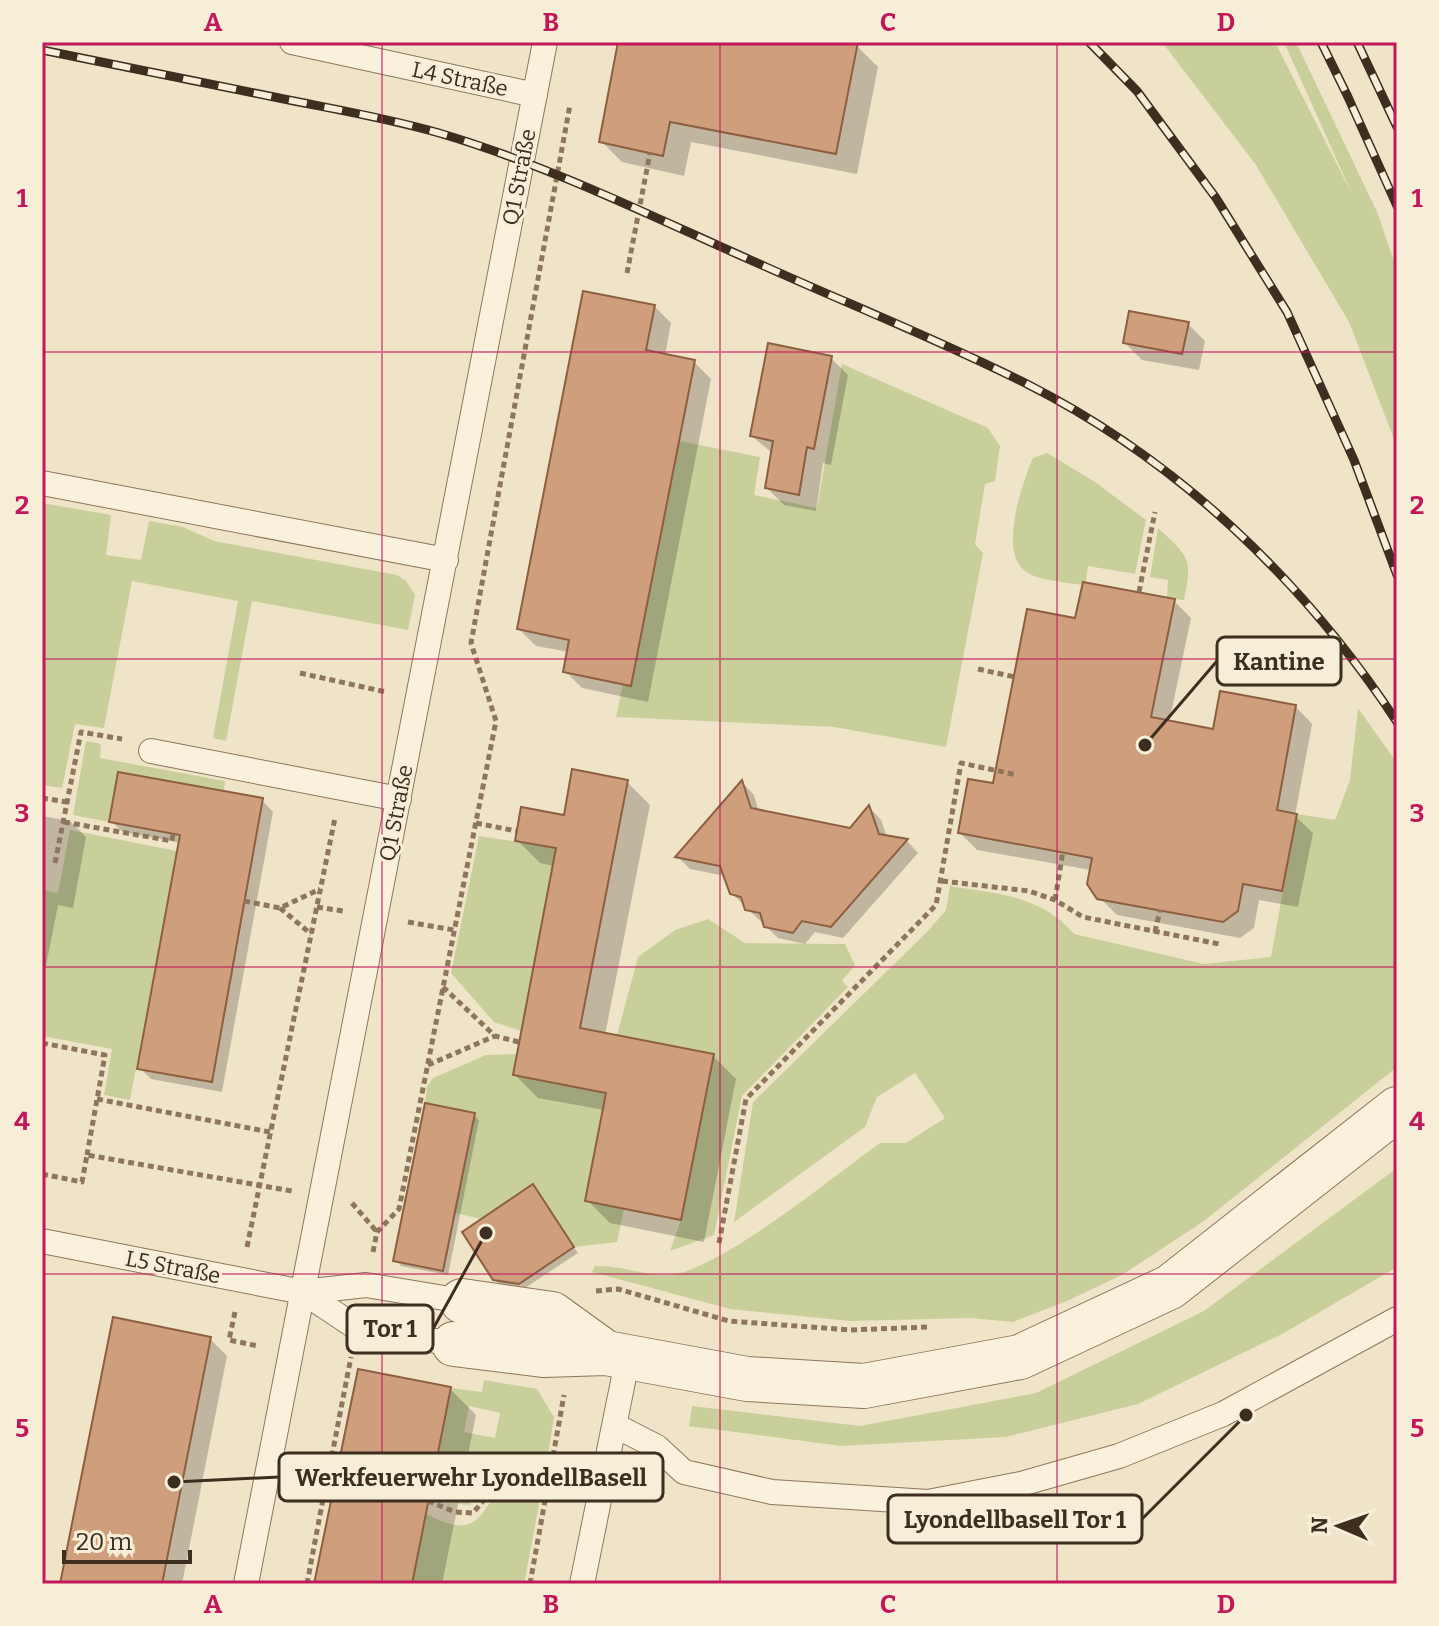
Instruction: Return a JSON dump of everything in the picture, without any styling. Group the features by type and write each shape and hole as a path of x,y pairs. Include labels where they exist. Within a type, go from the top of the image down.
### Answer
{"street":[{"path":"454,1344 543,1355 617,1355 747,1379 864,1386 1020,1357 1170,1287 1397,1109"},
{"path":"462,1301 552,1314 617,1355"}],"lane":[{"name":"L4 Straße","path":"292,42 535,95"},
{"name":"Q1 Straße","path":"246,1584 545,42"},
{"path":"42,483 446,560"},
{"path":"151,751 399,799"},
{"name":"L5 Straße","path":"42,1241 303,1292"},
{"path":"303,1292 366,1285 462,1301"},
{"path":"303,1292 357,1328 454,1344"},
{"path":"616,1426 657,1447 684,1472 772,1492 928,1502 1021,1484 1119,1456 1223,1414 1397,1319"},
{"path":"582,1584 616,1426 617,1355"}],"path":[{"path":"366,1285 377,1232 399,1209 496,721 471,643 572,97"},
{"path":"627,273 650,153"},
{"path":"1139,592 1155,512"},
{"path":"978,669 1015,677"},
{"path":"300,673 419,700"},
{"path":"55,863 81,732 128,740"},
{"path":"719,1243 746,1099 936,905 961,763 1017,775"},
{"path":"307,1584 323,1499 313,1497 315,1484 320,1459 331,1460 352,1352 329,1359 229,1340 341,788"},
{"path":"42,798 67,802"},
{"path":"64,822 172,841 173,833"},
{"path":"476,823 516,831"},
{"path":"1055,900 1063,851"},
{"path":"942,881 1029,891 1055,900 1083,917 1219,944"},
{"path":"280,908 321,888"},
{"path":"244,901 280,908 311,934"},
{"path":"1155,932 1160,910"},
{"path":"443,987 495,1036 519,1042"},
{"path":"427,1065 495,1036"},
{"path":"42,1043 105,1055 82,1182 42,1174"},
{"path":"97,1099 270,1132"},
{"path":"87,1155 355,1203 377,1232"},
{"path":"587,1292 618,1289 729,1321 850,1330 940,1326"},
{"path":"530,1584 565,1387"},
{"path":"428,1501 455,1512 473,1513 501,1480 518,1475 549,1481"}],"green space":[{"path":"1162,42 1275,42 1353,196 1284,42 1296,42 1378,214 1397,270 1397,447 1349,322 1256,165"},
{"path":"842,364 988,428 1000,446 995,481 985,484 975,544 983,553 946,747 834,727 616,717 623,684 631,685 679,441 760,457 754,495 817,508"},
{"path":"1047,453 1095,482 1146,520 1135,574 1088,566 1086,582 1083,581 1082,585 1038,577 1026,572 1018,563 1013,534 1023,484 1033,458"},
{"path":"42,503 111,515 106,555 141,560 149,521 183,527 214,541 397,575 406,581 415,595 408,630 252,601 226,741 213,738 238,601 132,581 104,728 75,724 62,788 42,785"},
{"path":"1158,528 1186,559 1188,575 1184,600 1167,598 1168,580 1150,577"},
{"path":"1358,708 1397,763 1397,1067 1204,1221 1122,1275 1013,1322 971,1318 850,1321 730,1309 592,1272 595,1266 659,1275 689,1270 745,1241 880,1143 906,1143 945,1118 915,1073 877,1097 865,1127 734,1222 753,1102 928,931 946,910 950,886 1018,898 1047,911 1074,934 1204,964 1271,957 1297,814 1335,820 1350,780"},
{"path":"86,741 101,744 100,758 225,781 224,791 109,822 73,815"},
{"path":"70,830 177,851 130,1100 104,1095 112,1049 42,1036 42,893 43,890 58,893"},
{"path":"479,836 556,848 521,1031 494,1022 451,973"},
{"path":"708,919 745,943 845,944 855,965 842,981 848,987 742,1096 714,1235 670,1251 681,1220 714,1054 617,1035 638,957 675,930"},
{"path":"516,1054 513,1075 568,1086 609,1075 605,1097 624,1209 617,1242 574,1247 533,1184 481,1219 455,1213 474,1113 425,1103 427,1087 433,1078 486,1055"},
{"path":"1397,1168 1397,1267 1284,1333 1138,1404 1006,1437 841,1446 689,1426 692,1406 860,1426 1036,1393 1204,1311"},
{"path":"484,1380 537,1389 554,1417 546,1468 520,1467 500,1472 484,1483 470,1505 459,1504 451,1494 431,1490 451,1388 482,1392","holes":["469,1406 500,1413 495,1438 464,1432"]},
{"path":"522,1485 542,1489 524,1584 412,1584 426,1514 456,1525 472,1523 504,1488"}],"building":[{"path":"618,42 858,42 836,154 670,122 663,156 599,142"},
{"path":"583,291 655,305 646,350 695,360 631,686 563,672 569,640 517,629"},
{"path":"1129,311 1189,322 1182,354 1123,343"},
{"path":"768,343 832,356 814,449 807,447 799,495 765,488 773,441 750,436"},
{"path":"1083,582 1175,599 1151,717 1213,729 1220,691 1296,705 1277,810 1297,814 1282,891 1243,884 1238,911 1223,922 1097,899 1087,884 1092,858 958,833 968,779 993,783 1027,609 1075,618"},
{"path":"572,769 628,780 580,1028 714,1054 681,1220 585,1201 606,1093 513,1075 556,848 515,841 521,807 564,815"},
{"path":"118,772 263,798 212,1082 137,1069 180,835 109,822"},
{"path":"742,780 751,808 850,828 869,805 879,834 908,839 831,927 802,921 793,933 764,927 760,913 745,910 741,897 730,894 720,866 675,857"},
{"path":"425,1103 475,1113 443,1271 393,1261"},
{"path":"533,1184 574,1247 519,1284 493,1280 462,1232"},
{"path":"113,1317 211,1337 162,1584 60,1584"},
{"path":"358,1369 451,1387 412,1584 314,1584"}],"railway":[{"path":"1089,42 1137,91 1216,198 1287,312 1354,460 1397,575"},
{"path":"1321,42 1397,206"},
{"path":"1357,42 1397,127"},
{"path":"42,50 380,118 481,146 603,194 1027,384 1136,449 1234,529 1279,573 1321,621 1361,670 1397,722"}],"place":[{"name":"Kantine","path":"1145,745"},
{"name":"Tor 1","path":"486,1233"},
{"name":"Lyondellbasell Tor 1","path":"1246,1415"},
{"name":"Werkfeuerwehr LyondellBasell","path":"174,1482"}]}
